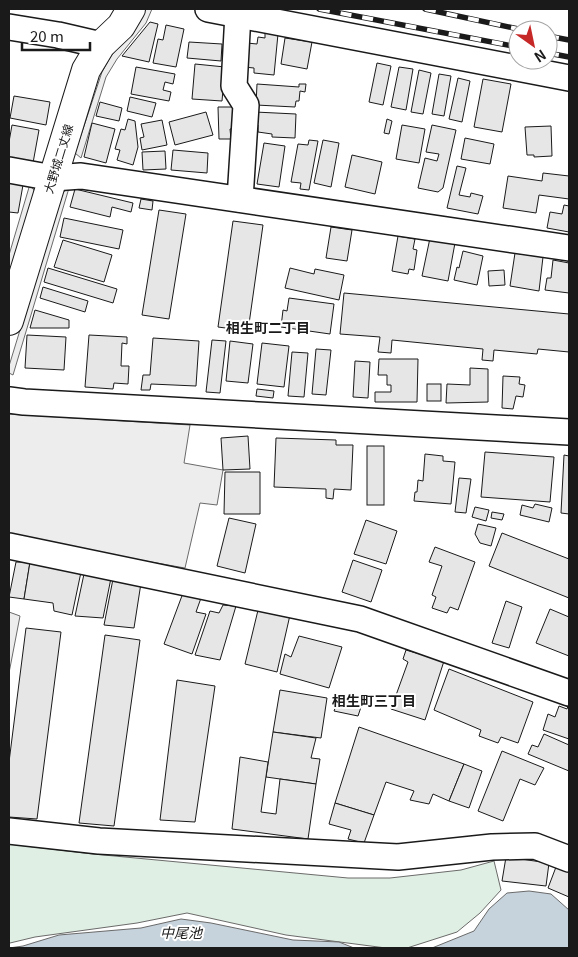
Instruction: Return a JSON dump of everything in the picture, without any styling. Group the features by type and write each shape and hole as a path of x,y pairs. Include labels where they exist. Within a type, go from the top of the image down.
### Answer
{"main road":[{"name":"大野城二丈線","path":"9,321 14,285 53,178 86,70 100,45 121,26 131,9"}],"street":[{"path":"208,9 569,78"},
{"path":"238,14 234,86 246,105 240,199"},
{"path":"9,27 58,35 100,45"},
{"path":"9,170 53,178 81,176 569,248"},
{"path":"9,400 34,403 569,432"},
{"path":"9,546 360,619 569,693"},
{"path":"9,831 99,841 398,857 492,847 535,846 569,859"}],"green space":[{"path":"9,844 93,854 348,878 390,878 461,870 494,861 501,890 480,913 457,932 407,948 386,948 286,935 187,913 137,923 35,937 10,943"}],"shaded area":[{"path":"146,9 152,9 146,23 117,59 106,77 81,158 75,153 102,72 111,56 134,28"},
{"path":"30,184 35,192 12,268 9,269 9,255"},
{"path":"69,188 13,375 9,373 9,366 62,193"},
{"path":"9,414 190,425 184,463 223,470 217,505 200,503 185,568 9,537"},
{"path":"9,612 20,616 9,673"}],"water":[{"path":"529,891 551,894 569,910 569,948 432,948 474,931 489,909 507,893"},
{"name":"中尾池","path":"181,919 211,923 293,940 339,942 354,948 9,948 23,946 59,935 141,928"}],"building":[{"path":"150,22 158,24 149,62 122,56"},
{"path":"166,25 184,29 176,67 153,63 158,39 163,40"},
{"path":"265,32 278,34 274,75 254,73 254,68 244,67 247,43 257,44 258,37 265,38"},
{"path":"285,38 312,42 307,69 281,64"},
{"path":"189,42 222,44 221,61 187,58"},
{"path":"377,63 391,66 383,105 369,102"},
{"path":"195,64 225,67 222,101 192,99"},
{"path":"136,67 175,74 173,84 165,82 163,90 171,92 169,101 131,94"},
{"path":"399,67 413,69 406,110 391,107"},
{"path":"419,70 431,73 423,114 411,112"},
{"path":"439,74 451,76 444,116 432,114"},
{"path":"458,78 470,81 462,122 449,119"},
{"path":"483,79 511,84 502,132 474,127"},
{"path":"257,84 299,87 299,84 306,84 305,92 300,91 299,101 296,101 295,107 256,105"},
{"path":"14,96 50,102 46,125 10,118"},
{"path":"130,97 156,103 152,117 127,111"},
{"path":"100,102 122,108 119,121 96,116"},
{"path":"218,107 235,107 235,129 230,129 231,139 219,139"},
{"path":"206,112 213,135 175,145 169,122"},
{"path":"255,112 296,114 295,138 272,137 272,134 258,132 258,125 254,125"},
{"path":"128,119 135,121 138,147 133,165 117,160 120,150 115,149 121,129 125,130"},
{"path":"387,119 392,121 389,134 384,133"},
{"path":"162,120 167,145 142,150 140,138 144,137 141,124"},
{"path":"92,123 115,129 106,163 84,157"},
{"path":"12,125 39,130 33,163 9,159"},
{"path":"402,125 425,129 419,163 396,159"},
{"path":"432,125 456,130 443,188 438,192 418,188 425,158 437,161 439,154 426,152"},
{"path":"551,126 552,156 534,157 534,155 527,155 525,127"},
{"path":"465,138 494,144 490,164 461,159"},
{"path":"309,140 318,141 309,190 300,189 301,183 291,182 298,144 308,145"},
{"path":"323,140 339,143 331,187 314,183"},
{"path":"264,143 285,146 279,187 257,184"},
{"path":"173,150 208,153 207,173 171,170"},
{"path":"165,151 166,169 143,170 142,152"},
{"path":"352,155 382,162 375,194 345,187"},
{"path":"457,166 466,168 459,195 470,197 471,193 483,196 478,214 447,208"},
{"path":"543,173 569,176 569,199 539,195 536,213 503,208 508,176 542,181"},
{"path":"9,182 23,185 18,213 9,212"},
{"path":"75,189 133,203 131,212 112,207 110,217 70,207"},
{"path":"141,199 153,201 152,210 139,208"},
{"path":"564,205 569,206 569,232 547,228 550,212 562,214"},
{"path":"159,210 186,214 169,319 142,315"},
{"path":"64,218 123,230 119,249 60,237"},
{"path":"233,221 263,225 248,331 218,327"},
{"path":"331,227 352,230 347,261 326,258"},
{"path":"398,236 415,239 413,249 417,250 414,270 409,269 408,274 392,271"},
{"path":"430,238 455,243 448,281 422,276"},
{"path":"63,240 112,255 104,282 54,267"},
{"path":"463,251 483,256 477,285 454,280"},
{"path":"515,253 543,257 539,291 510,286"},
{"path":"553,260 569,263 569,293 545,290 547,278 551,278"},
{"path":"48,268 117,289 113,303 44,282"},
{"path":"290,268 314,274 315,269 344,275 339,300 285,288"},
{"path":"504,270 505,285 489,286 488,271"},
{"path":"43,287 88,301 85,312 40,298"},
{"path":"344,293 569,314 569,352 538,349 537,354 494,350 493,361 482,360 483,349 392,340 391,353 378,352 380,337 340,334"},
{"path":"289,298 334,304 330,334 281,327 283,310 287,311"},
{"path":"35,310 69,320 69,328 30,328"},
{"path":"27,335 66,337 64,370 25,368"},
{"path":"89,335 127,337 127,344 122,343 121,366 129,366 128,384 114,383 113,389 85,387"},
{"path":"153,338 199,341 196,386 151,384 150,390 141,390 143,375 150,375"},
{"path":"212,340 226,341 220,393 206,392"},
{"path":"230,341 253,344 248,383 226,381"},
{"path":"262,343 289,346 284,387 257,384"},
{"path":"316,349 331,350 326,395 312,394"},
{"path":"292,352 308,353 304,397 288,396"},
{"path":"379,359 418,359 417,402 375,402 375,392 391,392 391,385 387,385 387,375 378,375"},
{"path":"355,361 370,362 368,398 353,397"},
{"path":"470,368 488,369 488,402 446,403 447,384 470,385"},
{"path":"503,376 520,377 519,384 525,385 523,397 516,396 513,409 502,408"},
{"path":"427,384 441,384 441,401 427,401"},
{"path":"257,389 274,391 273,398 256,396"},
{"path":"248,436 250,469 223,470 221,438"},
{"path":"276,438 336,440 336,445 353,445 351,490 334,489 333,499 326,498 326,489 274,487"},
{"path":"367,446 384,446 384,505 367,505"},
{"path":"485,452 554,457 550,502 481,497"},
{"path":"425,454 443,456 443,461 455,462 451,504 414,501 418,480 423,481"},
{"path":"564,455 569,456 569,514 561,513"},
{"path":"225,472 260,472 260,514 224,514"},
{"path":"459,478 471,479 466,513 455,512"},
{"path":"535,504 552,508 549,522 520,515 522,505 533,508"},
{"path":"475,507 489,510 486,521 472,517"},
{"path":"492,512 504,514 502,520 491,518"},
{"path":"229,518 256,524 245,573 217,566"},
{"path":"366,520 397,531 386,564 354,554"},
{"path":"478,524 496,528 491,546 480,543 475,534"},
{"path":"502,533 569,559 569,598 489,566"},
{"path":"435,547 475,562 458,610 450,607 447,613 432,608 436,597 432,595 442,566 429,562"},
{"path":"353,560 382,570 371,602 342,592"},
{"path":"16,562 30,562 24,599 9,597"},
{"path":"30,562 81,572 72,615 54,611 53,603 24,599"},
{"path":"84,574 111,578 103,618 75,616"},
{"path":"113,579 141,583 134,628 104,625"},
{"path":"183,593 201,598 196,612 206,614 192,654 164,644"},
{"path":"506,601 522,607 509,648 492,643"},
{"path":"223,605 236,606 220,660 195,655 210,611 219,613"},
{"path":"259,606 290,615 277,672 245,664"},
{"path":"550,609 569,617 569,656 536,643"},
{"path":"26,628 61,632 37,819 9,817 9,762"},
{"path":"105,635 140,640 114,826 79,823"},
{"path":"299,636 342,647 329,688 280,674 285,654 291,657"},
{"path":"406,650 444,661 425,720 391,709 408,662 403,659"},
{"path":"449,669 533,702 518,743 501,737 498,743 479,736 481,730 434,710"},
{"path":"177,680 215,686 195,822 160,820"},
{"path":"280,690 327,698 321,738 273,732"},
{"path":"339,698 362,704 358,716 334,711"},
{"path":"569,703 569,739 543,730 548,714 555,717 559,706 567,709"},
{"path":"359,727 464,764 449,801 433,794 429,804 410,800 414,791 386,782 374,815 335,803"},
{"path":"273,732 316,738 311,758 320,759 316,784 266,777"},
{"path":"544,734 569,745 569,771 528,754 532,745 538,747"},
{"path":"502,751 544,768 535,785 520,779 503,821 478,811"},
{"path":"240,757 268,762 261,812 276,814 280,779 316,784 308,839 232,829"},
{"path":"464,764 482,771 469,808 449,801"},
{"path":"335,803 374,815 364,843 348,839 351,830 329,824"},
{"path":"506,857 549,863 546,886 502,881"},
{"path":"556,867 569,872 569,897 548,888"}],"railway":[{"path":"319,9 508,45"},
{"path":"425,9 508,27"},
{"path":"558,38 569,40"},
{"path":"558,55 569,57"}],"district":[{"name":"相生町二丁目","path":"268,328"},
{"name":"相生町三丁目","path":"374,701"}]}
